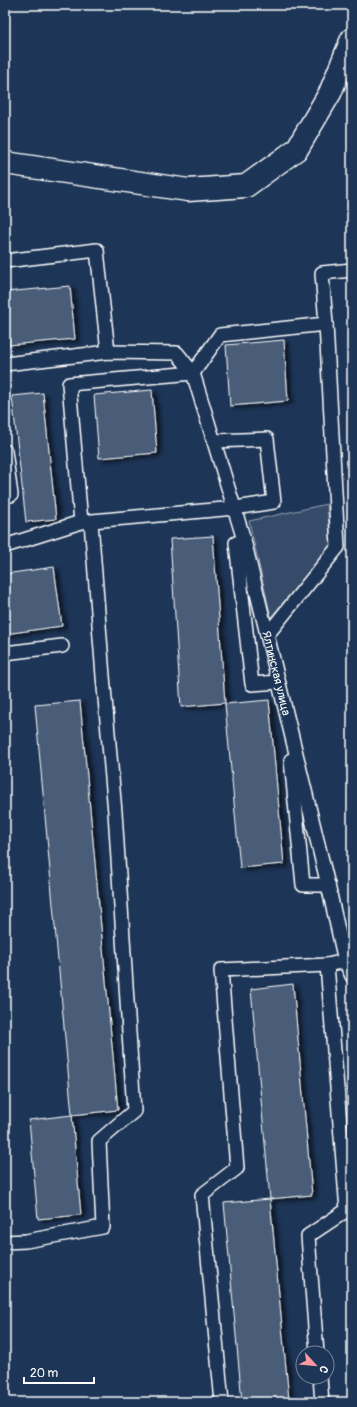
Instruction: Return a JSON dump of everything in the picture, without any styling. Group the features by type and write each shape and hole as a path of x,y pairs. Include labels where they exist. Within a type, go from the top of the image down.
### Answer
{"street":[{"path":"5,163 188,190 246,186 297,148 330,93 352,39"}],"lane":[{"path":"5,262 97,250 108,352"},
{"path":"267,635 338,547 322,273 352,270"},
{"path":"5,1242 26,1241 102,1227 99,1141 134,1111 115,812 103,676 69,384 193,373 220,335 326,324"},
{"path":"5,364 108,352 177,353 193,373"},
{"name":"Ялтинская улица","path":"193,373 244,540 345,961 352,976"},
{"path":"5,546 86,522 235,508 274,502 267,439 214,441"},
{"path":"5,451 11,495"},
{"path":"244,540 236,543 252,684 278,682"},
{"path":"5,653 62,646"},
{"path":"286,711 303,885 328,885"},
{"path":"222,1402 202,1195 236,1168 221,970 327,965 345,961"},
{"path":"317,1345 308,1236 347,1210 327,965"},
{"path":"321,1385 322,1402"}],"shaded area":[{"path":"327,504 331,546 271,617 249,521"}],"building":[{"path":"70,286 75,339 9,345 5,292"},
{"path":"284,340 288,401 230,406 226,345"},
{"path":"152,390 157,453 99,458 94,395"},
{"path":"43,393 56,519 26,522 12,396"},
{"path":"213,536 225,703 181,707 170,539"},
{"path":"54,567 62,626 5,634 5,574"},
{"path":"269,700 284,864 240,868 225,704"},
{"path":"80,701 118,1110 72,1115 35,705"},
{"path":"293,984 312,1195 270,1199 251,989"},
{"path":"72,1115 81,1215 38,1219 29,1120"},
{"path":"270,1199 289,1400 242,1402 224,1203"}]}
